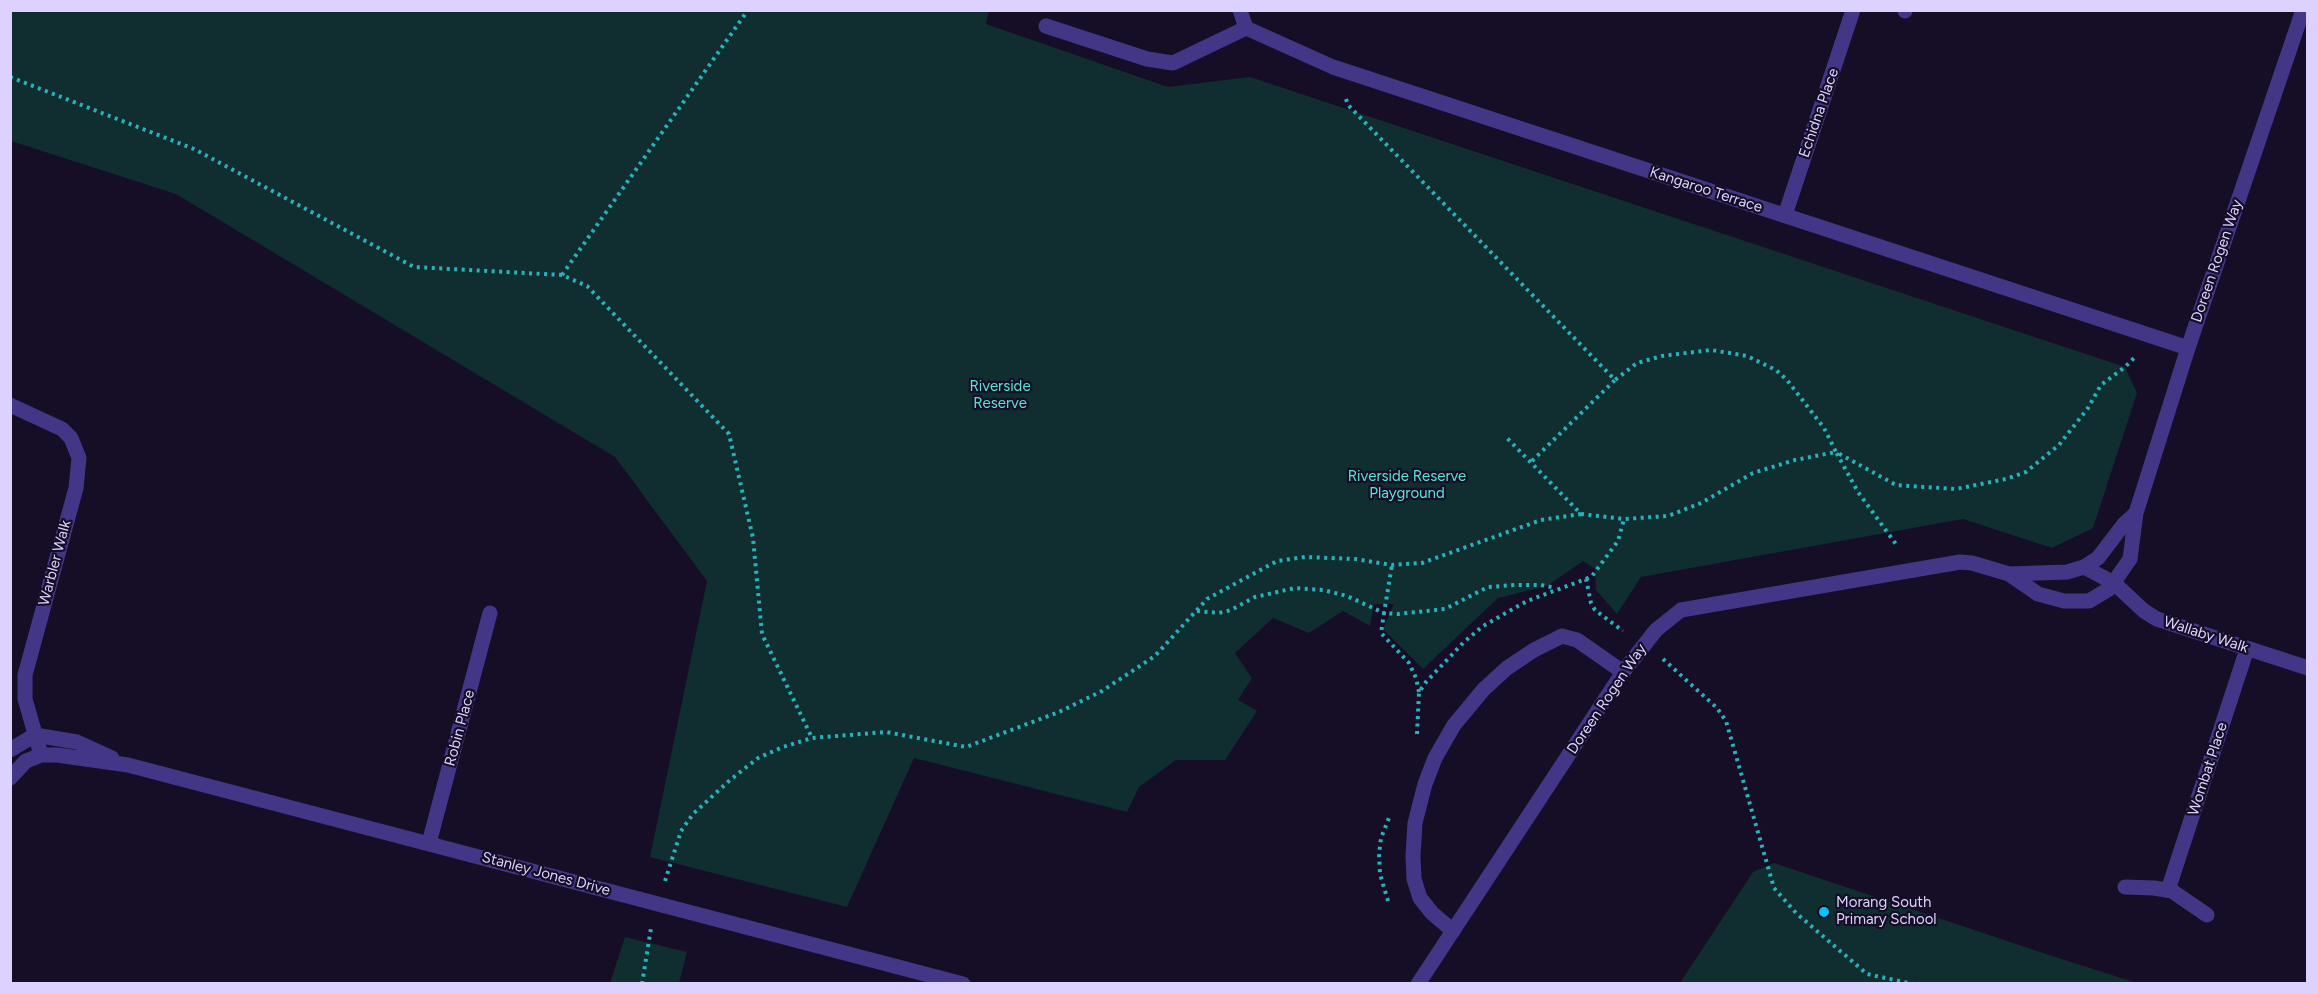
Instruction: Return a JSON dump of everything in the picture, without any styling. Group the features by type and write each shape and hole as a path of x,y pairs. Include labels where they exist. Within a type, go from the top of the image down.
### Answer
{"street":[{"path":"1046,26 1147,59 1173,63 1246,28 1240,10"},
{"name":"Echidna Place","path":"1785,215 1853,10"},
{"name":"Doreen Rogen Way","path":"1418,984 1623,672 1656,630 1681,610 1954,563 1972,563 2009,574 2038,594 2072,602 2094,599 2114,583 2130,559 2136,513 2188,348 2303,10"},
{"name":"Kangaroo Terrace","path":"1246,28 1333,68 2188,348"},
{"name":"Warbler Walk","path":"10,405 62,429 72,438 79,458 76,488 25,675 25,699 41,755"},
{"name":"Doreen Rogen Way","path":"2009,574 2067,572 2084,567 2098,558 2117,532 2136,513"},
{"name":"Wallaby Walk","path":"2084,567 2114,583 2144,611 2157,619 2307,668"},
{"name":"Robin Place","path":"429,843 490,613"},
{"path":"1453,931 1432,914 1420,898 1415,883 1413,856 1415,823 1425,784 1435,758 1454,725 1484,689 1507,668 1534,650 1562,636 1577,640 1623,672"},
{"name":"Wombat Place","path":"2168,890 2247,649"},
{"path":"10,750 35,735"},
{"name":"Stanley Jones Drive","path":"35,735 77,742 128,765"},
{"path":"10,778 26,761 41,755"},
{"name":"Stanley Jones Drive","path":"41,755 57,755 128,765 963,984"},
{"path":"2125,887 2168,890 2182,896 2207,915"}],"path":[{"path":"562,275 748,10"},
{"path":"1333,68 1348,105 1615,380"},
{"path":"10,77 194,148 414,267 562,275 587,286 729,434 753,538 762,634 812,738"},
{"path":"1532,461 1615,380 1637,363 1662,356 1711,350 1747,356 1776,370 1787,380 1824,428 1858,492 1902,553"},
{"path":"642,984 651,928 681,831 693,814 730,780 758,758 783,747 812,738 885,732 966,747 1059,712 1102,691 1155,656 1207,599 1266,566 1290,558 1330,557 1392,565 1422,563 1541,520 1581,514 1624,519 1668,516 1701,503 1753,473 1795,460 1836,452 1896,485 1956,489 2006,479 2026,472 2059,445 2088,408 2101,385 2125,367 2137,354"},
{"path":"1505,436 1532,461 1581,514"},
{"path":"1586,579 1592,576 1618,541 1624,519"},
{"path":"1392,565 1381,633 1409,663 1419,692"},
{"path":"1197,610 1225,611 1273,591 1295,588 1323,590 1347,596 1384,613 1407,614 1445,609 1488,587 1541,585 1557,588"},
{"path":"1657,656 1717,708 1726,721 1774,888 1796,913 1862,971 1872,976 1913,984"}],"green space":[{"name":"Riverside Reserve","path":"11,10 989,11 986,24 1168,87 1250,77 2125,367 2137,393 2093,528 2052,548 1963,519 1641,577 1617,614 1596,590 1595,569 1583,561 1547,586 1498,598 1423,669 1383,629 1394,604 1374,604 1370,626 1343,611 1309,633 1273,618 1235,653 1252,678 1238,700 1257,711 1225,760 1176,760 1139,787 1127,812 914,758 847,907 650,857 707,581 615,457 176,194 11,141"},
{"name":"Morang South Primary School","path":"1774,863 2137,983 1680,983 1753,872"},
{"path":"625,937 687,952 679,983 610,983"}],"place":[{"name":"Morang South Primary School","path":"1824,912"}],"park label":[{"name":"Riverside Reserve Playground","path":"1407,486"}]}
